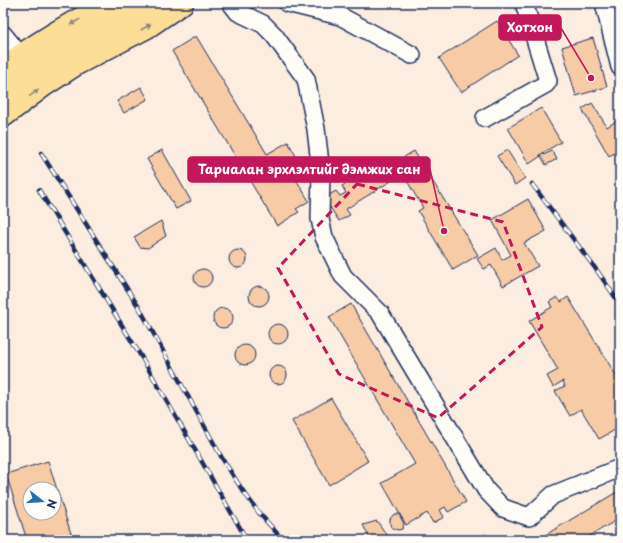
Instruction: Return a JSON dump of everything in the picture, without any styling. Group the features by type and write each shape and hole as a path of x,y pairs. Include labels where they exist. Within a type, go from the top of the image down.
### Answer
{"main road":[{"path":"3,69 20,55 73,22 109,3"},
{"path":"3,90 69,45 94,31 153,3"},
{"path":"3,116 76,64 147,27 182,3"}],"street":[{"path":"231,3 238,12 263,24 274,35 306,79 316,129 321,172 320,219 324,237 343,276 380,313 486,490 503,508 529,517 554,494 620,468"},
{"path":"287,3 340,16 412,54"},
{"path":"485,118 546,84 548,81 524,3"},
{"path":"604,3 620,67"},
{"path":"3,34 20,55"}],"highlighted area":[{"path":"357,184 503,222 542,327 438,418 339,374 278,268"}],"building":[{"path":"497,21 518,55 461,92 439,58"},
{"path":"196,36 267,154 288,142 304,170 294,176 309,201 296,209 299,212 277,226 172,51"},
{"path":"593,38 607,87 576,96 562,47"},
{"path":"141,87 148,99 124,113 117,101"},
{"path":"592,103 607,127 620,119 620,150 609,156 582,109"},
{"path":"541,108 561,142 539,155 541,156 529,164 508,128"},
{"path":"162,150 191,201 176,209 147,159"},
{"path":"507,150 525,178 515,185 497,156"},
{"path":"414,151 478,255 453,270 418,211 423,208 396,162"},
{"path":"552,151 557,159 546,165 541,156"},
{"path":"380,163 391,181 346,209 350,215 339,221 324,198 336,191 340,196 346,193 342,186"},
{"path":"528,199 546,231 524,243 538,266 503,286 491,265 484,269 477,259 496,248 502,260 511,255 492,220"},
{"path":"161,221 166,236 148,248 140,247 134,237"},
{"path":"234,250 242,250 247,255 245,266 242,268 234,268 229,263 229,255"},
{"path":"203,269 209,272 212,278 209,284 203,287 197,284 194,278 197,272"},
{"path":"259,286 266,289 269,296 266,303 259,306 252,303 249,296 252,289"},
{"path":"557,297 561,302 568,297 620,382 620,427 599,439 581,409 570,416 555,391 565,386 563,381 553,387 547,376 558,370 529,321 552,307 549,302"},
{"path":"351,304 466,502 448,512 445,507 440,510 444,517 433,523 427,513 406,525 382,483 415,464 329,317"},
{"path":"223,308 230,311 233,318 230,325 223,328 216,325 213,318 216,311"},
{"path":"278,324 285,327 288,334 285,341 278,344 271,341 268,334 271,327"},
{"path":"245,345 252,348 255,355 252,362 245,365 238,362 235,355 238,348"},
{"path":"278,366 284,369 287,375 284,381 278,384 272,381 269,375 272,369"},
{"path":"331,398 368,461 329,485 292,421"},
{"path":"48,461 54,481 22,481 22,521 62,521 62,505 73,540 27,540 6,474"},
{"path":"620,490 620,518 583,540 537,540"},
{"path":"394,514 399,514 404,524 402,529 398,530 391,527 390,519"},
{"path":"377,521 390,540 371,540 363,525"},
{"path":"485,534 488,540 475,540"},
{"path":"529,535 531,540 520,540"}],"railway":[{"path":"41,153 140,309 222,458 259,513 283,540"},
{"path":"532,184 620,304"},
{"path":"39,190 142,358 247,540"}],"place":[{"name":"Хотхон","path":"591,78"},
{"name":"Тариалан эрхлэлтийг дэмжих сан","path":"444,231"}]}
